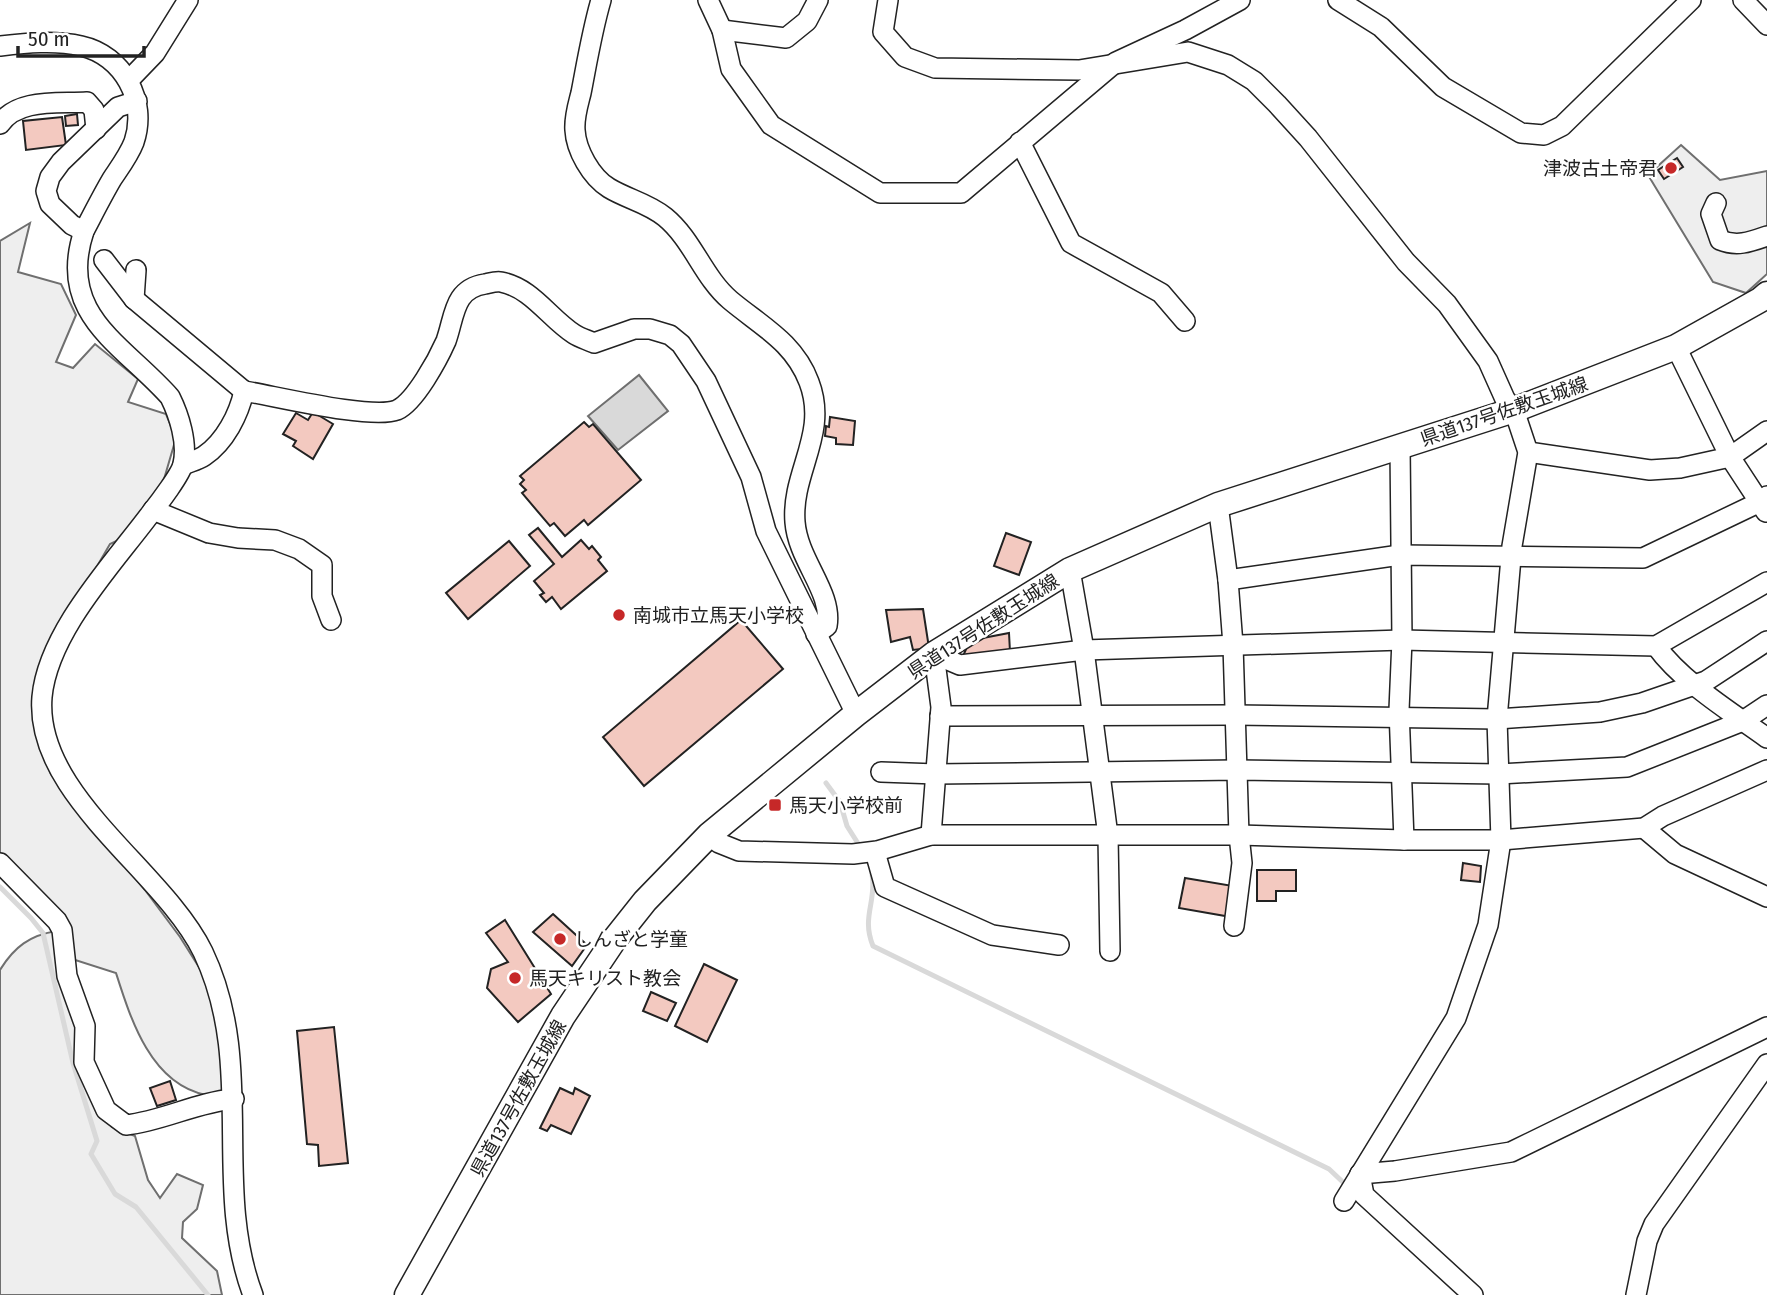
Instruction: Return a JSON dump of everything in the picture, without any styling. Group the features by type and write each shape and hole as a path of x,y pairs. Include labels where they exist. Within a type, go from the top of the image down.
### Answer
{"main road":[{"name":"県道137号佐敷玉城線","path":"407,1295 582,986 645,901 709,835 856,714 934,654 1070,570 1218,505 1514,410 1676,347 1765,303"}],"street":[{"path":"129,80 155,53 188,0"},
{"path":"601,0 592,31 576,115 575,132 581,154 595,175 608,187 653,209 675,226 727,297 789,346 802,364 814,396 816,419 813,442 794,509 802,553 827,601 827,626 816,634"},
{"path":"708,0 722,30 731,69 771,125 880,193 961,193 1116,62 1185,30 1240,0"},
{"path":"722,30 786,38 807,21 818,0"},
{"path":"888,0 883,33 905,57 935,68 1079,70 1188,52 1228,65 1254,81 1308,138 1406,262 1447,304 1488,361 1505,399 1514,410 1528,452 1511,557 1497,719 1501,840 1488,925 1456,1018 1344,1201"},
{"path":"1338,0 1381,27 1443,87 1521,133 1534,136 1553,132 1577,113 1691,0"},
{"path":"1743,0 1767,24"},
{"path":"0,46 49,42 79,45 105,55 129,80 137,101 134,142 84,232 79,246 76,273 80,295 90,316 170,397 183,431 183,465"},
{"path":"84,232 72,225 50,204 46,191 50,177 61,162 118,107 137,101"},
{"path":"0,124 7,114 28,105 86,102 94,110 96,129"},
{"path":"1020,142 1071,243 1161,293 1185,321"},
{"path":"1716,203 1711,214 1720,240 1732,245 1744,244 1767,236"},
{"path":"104,260 134,299 244,391 355,411 383,413 399,409 432,369 446,339 453,312 460,299 474,286 499,281 518,288 574,334 594,343 634,329 650,329 670,335 681,344 706,381 751,477 766,531 856,714"},
{"path":"134,299 136,270"},
{"path":"1228,580 1400,555 1643,558 1765,504 1730,457 1676,347"},
{"path":"244,391 238,412 215,446 204,456 183,465 74,616 52,657 42,697 44,731 56,764 73,792 154,884 201,949 215,983 230,1040 234,1099 236,1231 242,1267 253,1295"},
{"path":"1528,452 1650,470 1680,468 1730,457 1767,431"},
{"path":"1400,446 1402,640 1399,719 1404,840"},
{"path":"1218,505 1233,645 1242,863 1234,926"},
{"path":"153,510 209,533 275,540 314,558 322,565 322,596 331,620"},
{"path":"1070,570 1084,650 1108,836 1110,951"},
{"path":"931,835 940,716 934,654 960,665 1084,650 1402,640 1656,646 1767,582"},
{"path":"940,716 1235,715 1497,719 1600,712 1642,704 1706,681 1767,641"},
{"path":"1656,646 1665,658 1696,684 1767,738"},
{"path":"881,772 936,774 1237,770 1499,774 1627,767 1743,721 1767,705"},
{"path":"709,835 719,843 739,851 841,854 875,852 931,835 1239,835 1501,840 1644,828 1662,816 1767,769"},
{"path":"1644,828 1675,854 1767,897"},
{"path":"875,852 885,887 992,935 1059,945"},
{"path":"0,863 57,921 62,930 67,976 85,1026 84,1062 106,1110 126,1125 139,1124 217,1100 234,1099"},
{"path":"1360,1174 1511,1152 1767,1027"},
{"path":"1636,1295 1654,1224 1767,1064"},
{"path":"1360,1174 1364,1195 1473,1295"}],"shaded area":[{"path":"1681,145 1720,180 1767,171 1767,274 1746,293 1713,282 1648,175"},
{"path":"30,223 18,272 61,284 76,315 56,362 73,368 95,344 138,379 128,402 166,414 176,438 162,486 125,537 110,544 78,599 35,697 38,741 51,774 145,890 202,972 214,1006 227,1091 216,1094 206,1095 187,1089 157,1064 137,1029 116,973 72,959 67,922 0,856 0,241"},
{"path":"639,375 668,411 618,450 588,416"},
{"path":"57,931 95,1108 112,1127 135,1136 148,1180 160,1198 177,1174 203,1185 197,1209 183,1222 182,1238 217,1271 222,1295 0,1295 0,970 24,943"}],"building":[{"path":"77,114 78,125 66,126 65,116"},
{"path":"62,117 66,145 26,150 23,121"},
{"name":"津波古土帝君","path":"1677,158 1683,167 1664,179 1658,170"},
{"path":"313,412 333,424 313,459 293,446 296,441 283,434 296,413 308,420"},
{"path":"830,417 855,421 853,445 836,444 836,438 825,436"},
{"path":"584,422 589,427 593,424 641,480 588,525 584,520 565,536 554,523 550,526 522,493 526,490 520,484 524,480 520,476"},
{"path":"538,528 562,557 581,540 589,549 592,546 607,571 561,609 552,597 546,602 540,595 544,593 534,581 554,564 529,535"},
{"path":"1006,533 1031,542 1019,575 994,566"},
{"path":"509,541 530,566 468,619 446,593"},
{"path":"923,609 929,648 913,650 910,637 891,642 886,610"},
{"path":"741,620 783,669 644,786 603,737"},
{"path":"1009,633 1010,652 963,656 967,647 983,638"},
{"path":"1463,863 1481,866 1480,882 1461,880"},
{"path":"1257,870 1296,870 1296,891 1276,891 1276,901 1257,901"},
{"path":"1185,878 1233,886 1231,917 1179,908"},
{"name":"しんざと学童","path":"553,914 587,945 572,966 533,932"},
{"name":"馬天キリスト教会","path":"505,920 551,994 518,1022 487,988 491,969 508,962 486,933"},
{"path":"704,964 737,980 707,1042 675,1026"},
{"path":"651,992 676,1003 667,1021 643,1011"},
{"path":"334,1027 348,1163 319,1166 318,1145 307,1144 297,1031"},
{"path":"170,1081 176,1100 157,1106 150,1088"},
{"path":"560,1088 573,1094 575,1088 590,1096 571,1134 551,1125 547,1131 540,1128"}],"waterway":[{"path":"826,783 840,802 847,826 859,845"},
{"path":"872,874 873,893 868,926 873,946 1329,1169 1347,1186"},
{"path":"0,887 43,933 73,1063 97,1141 91,1154 115,1194 136,1207 208,1295"}],"place":[{"name":"津波古土帝君","path":"1671,168"},
{"name":"南城市立馬天小学校","path":"619,615"},
{"name":"馬天小学校前","path":"775,805"},
{"name":"しんざと学童","path":"560,939"},
{"name":"馬天キリスト教会","path":"515,978"}]}
